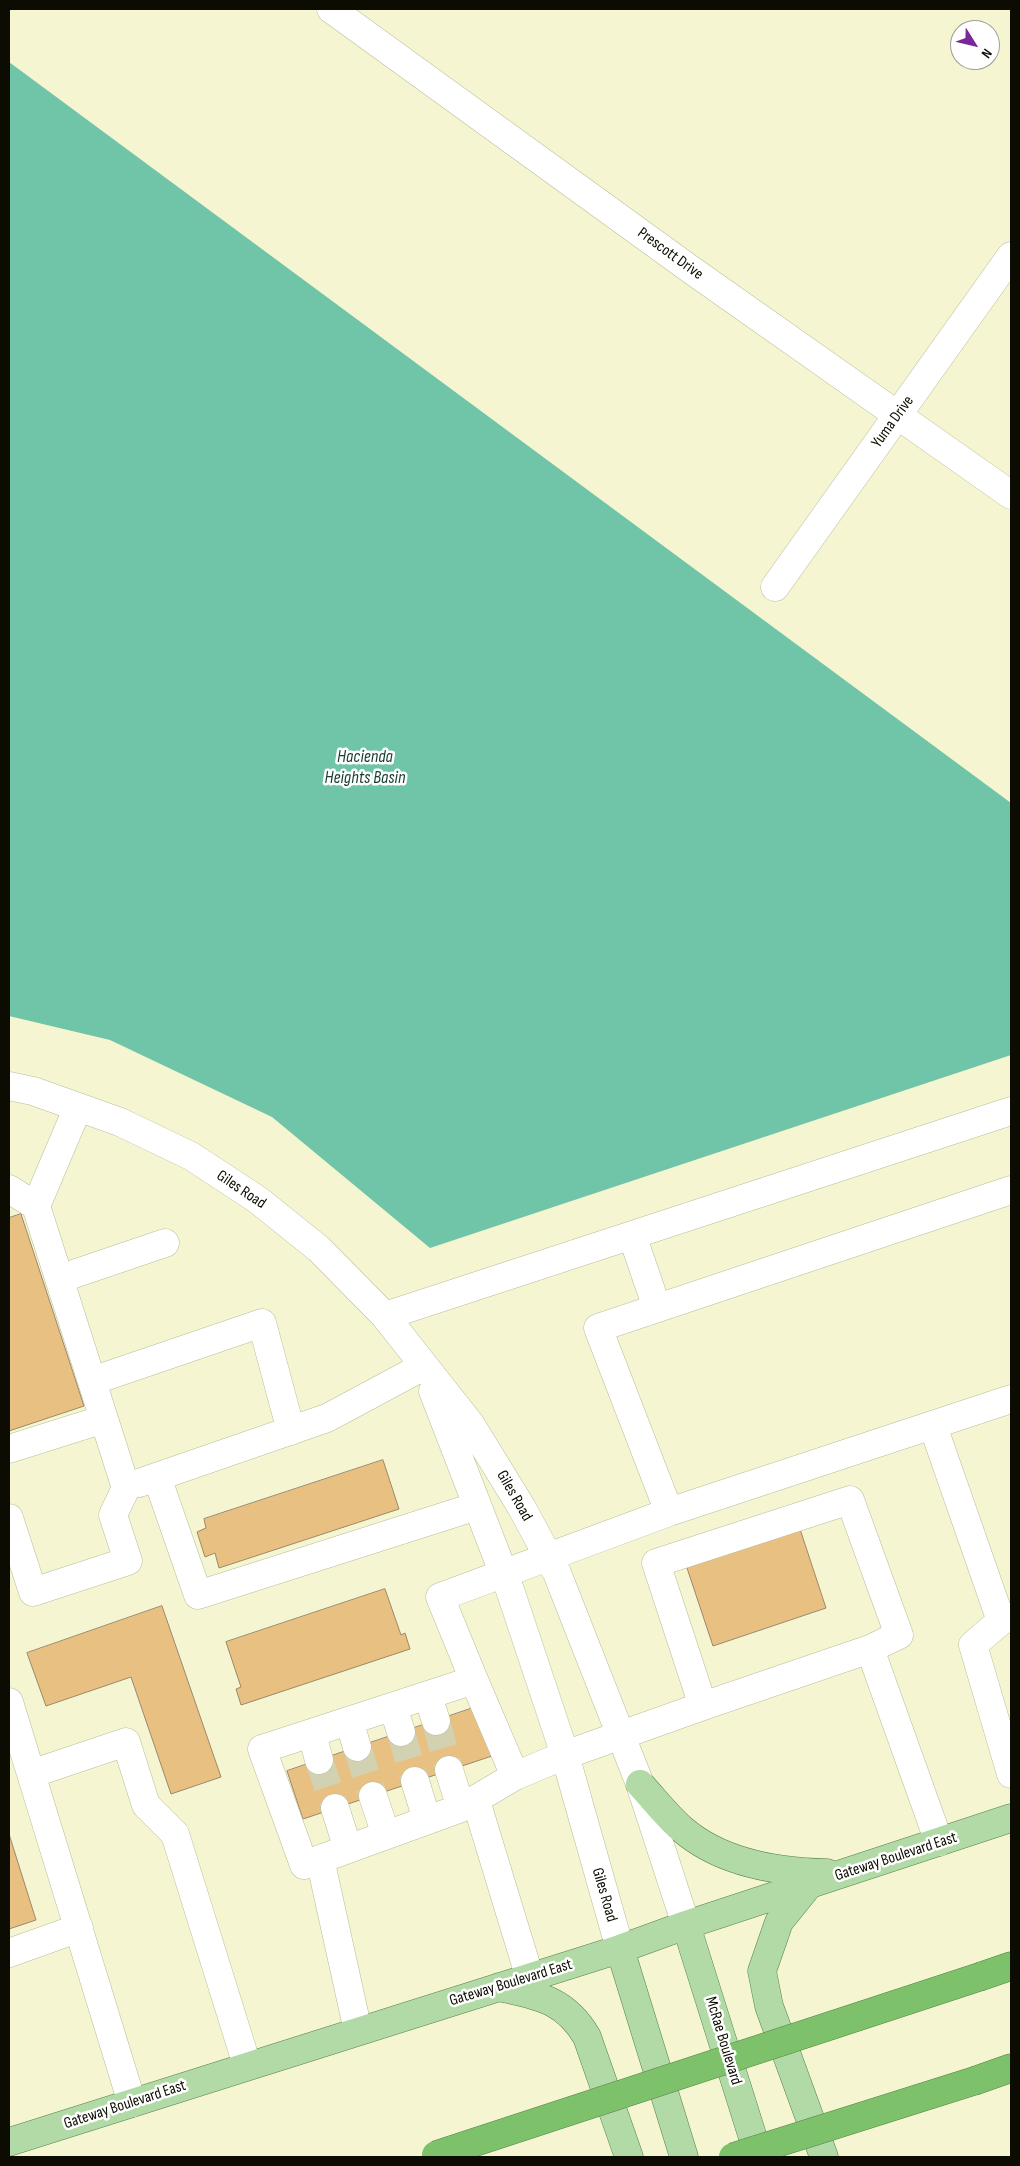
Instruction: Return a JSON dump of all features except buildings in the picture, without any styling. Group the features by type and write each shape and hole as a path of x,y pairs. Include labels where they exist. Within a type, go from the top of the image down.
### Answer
{"highway":[{"path":"433,2156 1011,1966"},
{"path":"733,2157 1011,2068"}],"main road":[{"path":"640,1784 682,1829 714,1851 758,1865 796,1872 846,1873"},
{"name":"Gateway Boulevard East","path":"9,2142 247,2065 620,1949 686,1925 1011,1818"},
{"path":"808,1886 779,1922 762,1971 769,2006 824,2157"},
{"name":"McRae Boulevard","path":"686,1925 759,2157"},
{"path":"620,1949 684,2157"},
{"path":"499,1988 544,1998 557,2004 567,2010 582,2028 587,2036 629,2157"}],"street":[{"name":"Prescott Drive","path":"331,9 690,269 1011,495"},
{"name":"Yuma Drive","path":"775,587 1011,256"},
{"name":"Giles Road","path":"9,1086 33,1091 120,1122 191,1156 258,1200 319,1248 385,1316 471,1425 522,1508 557,1573 640,1784 686,1925"},
{"path":"9,1518 33,1592 128,1560 113,1515 126,1488 36,1206 78,1107"},
{"path":"385,1316 1011,1111"},
{"path":"9,1190 36,1206"},
{"path":"669,1512 598,1328 1011,1190"},
{"path":"632,1235 657,1308"},
{"path":"59,1279 165,1243"},
{"path":"92,1381 262,1323 290,1431"},
{"name":"Giles Road","path":"424,1366 504,1574 565,1754 620,1949"},
{"path":"126,1488 327,1418 424,1366"},
{"path":"515,1776 440,1597 669,1512 1011,1399"},
{"path":"9,1449 104,1419"},
{"path":"933,1426 1006,1619 973,1646 1011,1774"},
{"path":"157,1477 198,1595 477,1506"},
{"path":"474,1680 432,1708 393,1707 262,1750 304,1865 468,1804 515,1776 565,1754 870,1648 898,1636 850,1500 656,1563 703,1706"},
{"path":"870,1648 939,1842"},
{"path":"9,1702 132,2103"},
{"path":"393,1707 401,1732"},
{"path":"349,1721 357,1747"},
{"path":"312,1734 319,1760"},
{"path":"31,1774 126,1742 146,1805 175,1834 247,2065"},
{"path":"449,1770 468,1804 530,1978"},
{"path":"415,1782 427,1820"},
{"path":"374,1796 386,1835"},
{"path":"335,1808 348,1849"},
{"path":"320,1859 358,2031"},
{"path":"9,1953 79,1928"}],"water":[{"name":"Hacienda Heights Basin","path":"9,62 1011,803 1011,1055 430,1248 272,1117 110,1040 9,1016"}],"tunnel":[{"path":"436,1721 449,1770"},
{"path":"401,1732 415,1781"},
{"path":"357,1747 373,1796"},
{"path":"319,1760 335,1808"}]}
